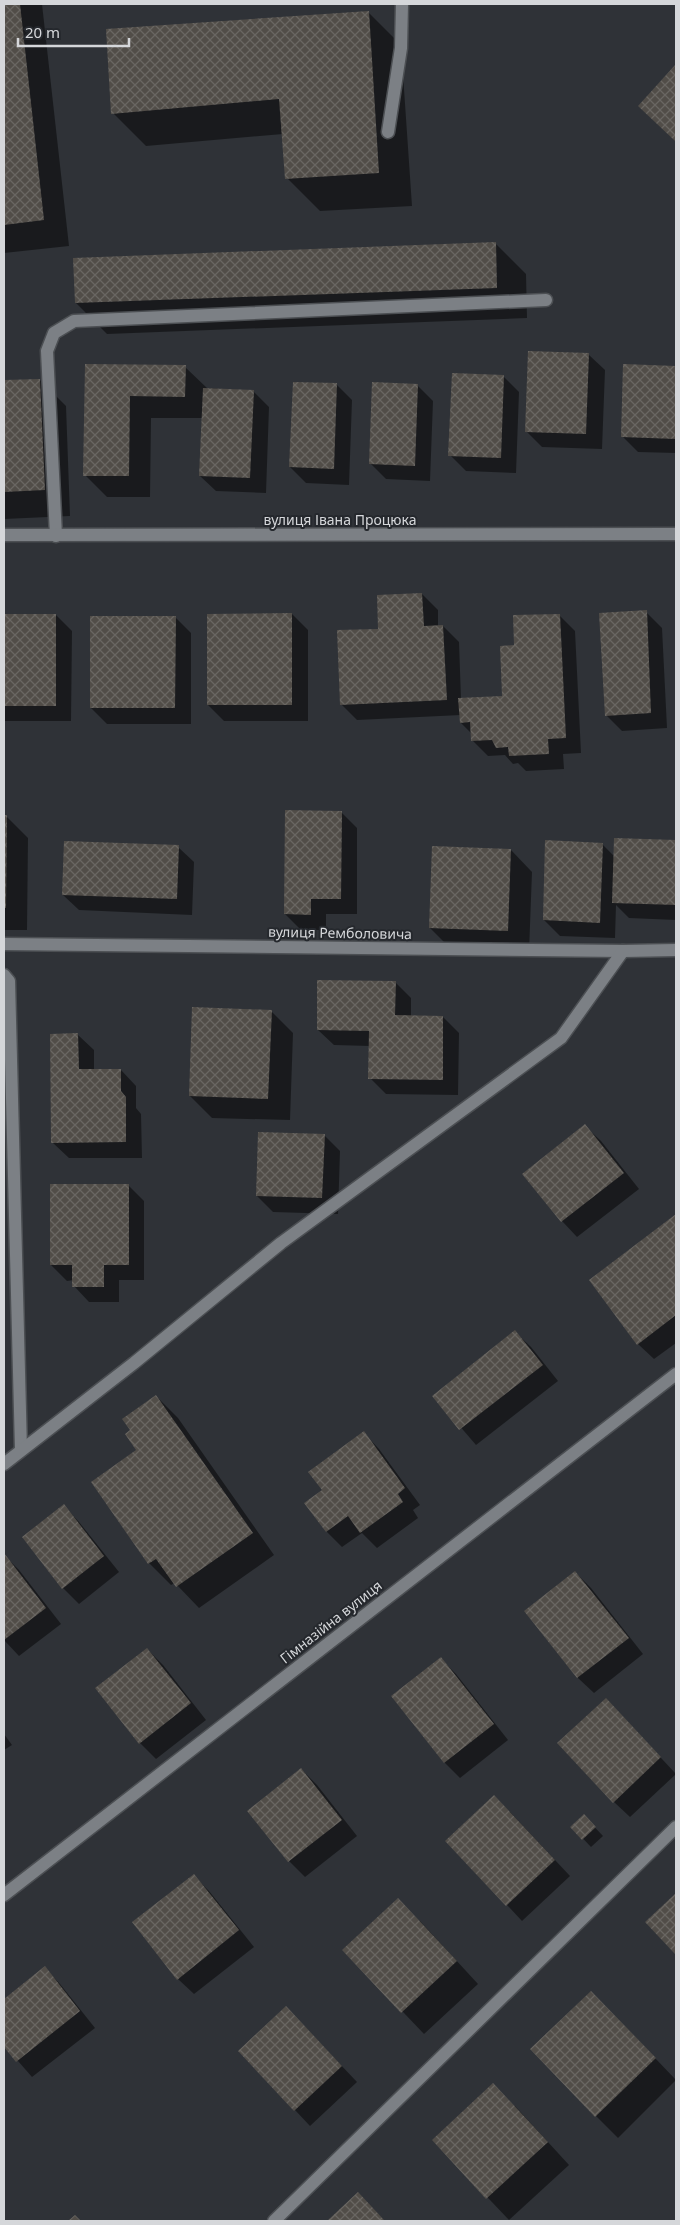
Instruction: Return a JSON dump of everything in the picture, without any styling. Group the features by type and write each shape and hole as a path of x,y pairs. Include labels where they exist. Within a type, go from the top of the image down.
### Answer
{"street":[{"path":"388,132 401,48 402,4"},
{"path":"56,536 47,351 54,333 74,321 546,300"},
{"name":"вулиця Івана Процюка","path":"4,535 676,534"},
{"name":"вулиця Ремболовича","path":"4,944 676,950"},
{"path":"4,1464 134,1363 281,1243 561,1038 623,951"},
{"path":"4,975 9,981 21,1450"},
{"name":"Гімназійна вулиця","path":"4,1895 676,1374"},
{"path":"274,2221 676,1827"}],"building":[{"path":"4,4 20,4 44,220 4,225"},
{"path":"369,11 379,173 285,179 279,99 111,114 106,29"},
{"path":"676,64 676,142 638,106"},
{"path":"496,242 497,288 75,303 73,258"},
{"path":"528,351 589,353 586,434 525,432"},
{"path":"85,364 186,365 185,397 130,396 129,476 83,476"},
{"path":"623,364 676,366 676,439 621,437"},
{"path":"452,373 504,375 501,458 448,456"},
{"path":"40,379 45,490 4,492 4,380"},
{"path":"293,382 337,383 334,469 289,467"},
{"path":"372,382 418,384 415,466 369,464"},
{"path":"203,388 254,390 250,478 199,476"},
{"path":"422,593 424,626 443,625 447,700 340,705 337,630 378,629 377,595"},
{"path":"647,610 651,713 605,716 599,613"},
{"path":"292,613 292,705 207,705 207,614"},
{"path":"4,614 56,614 56,706 4,706"},
{"path":"560,614 566,738 548,739 549,754 509,756 508,747 496,748 492,740 471,741 470,722 460,723 458,698 502,696 500,646 514,645 513,615"},
{"path":"90,616 176,616 175,708 90,708"},
{"path":"285,810 342,811 341,899 311,899 311,915 284,914"},
{"path":"4,815 7,815 6,908 4,908"},
{"path":"614,838 676,840 676,905 612,903"},
{"path":"545,840 603,843 600,923 543,920"},
{"path":"64,841 179,845 177,899 62,895"},
{"path":"432,846 511,849 508,931 429,928"},
{"path":"317,980 396,981 395,1015 443,1016 443,1080 368,1079 369,1031 317,1030"},
{"path":"192,1007 272,1010 268,1099 189,1096"},
{"path":"78,1033 79,1069 121,1069 121,1091 126,1097 126,1142 51,1143 50,1034"},
{"path":"585,1124 624,1173 561,1222 522,1174"},
{"path":"258,1132 325,1134 322,1198 256,1196"},
{"path":"50,1184 129,1184 129,1265 104,1265 104,1287 72,1287 72,1265 50,1265"},
{"path":"676,1214 676,1315 637,1345 589,1280"},
{"path":"515,1330 543,1365 459,1430 432,1396"},
{"path":"156,1395 253,1533 176,1587 156,1559 148,1564 91,1482 136,1450 125,1434 130,1430 122,1419"},
{"path":"364,1431 405,1488 398,1494 403,1502 360,1533 348,1516 326,1532 304,1503 322,1490 308,1472"},
{"path":"64,1504 104,1556 62,1589 22,1537"},
{"path":"4,1553 46,1608 4,1640"},
{"path":"575,1571 629,1638 577,1678 524,1611"},
{"path":"147,1648 191,1703 139,1744 95,1688"},
{"path":"441,1657 494,1724 444,1763 391,1696"},
{"path":"606,1698 661,1757 613,1803 557,1743"},
{"path":"301,1768 342,1820 288,1862 247,1811"},
{"path":"494,1795 555,1860 506,1906 445,1841"},
{"path":"584,1814 596,1827 582,1840 570,1827"},
{"path":"194,1874 239,1930 177,1980 132,1922"},
{"path":"676,1893 676,1955 645,1922"},
{"path":"398,1898 457,1961 401,2013 342,1950"},
{"path":"45,1966 80,2011 16,2062 4,2047 4,1999"},
{"path":"591,1991 656,2058 595,2117 530,2049"},
{"path":"286,2006 342,2066 294,2111 238,2051"},
{"path":"493,2083 548,2142 486,2199 432,2140"},
{"path":"358,2192 385,2221 327,2221"},
{"path":"75,2215 81,2221 68,2221"}]}
